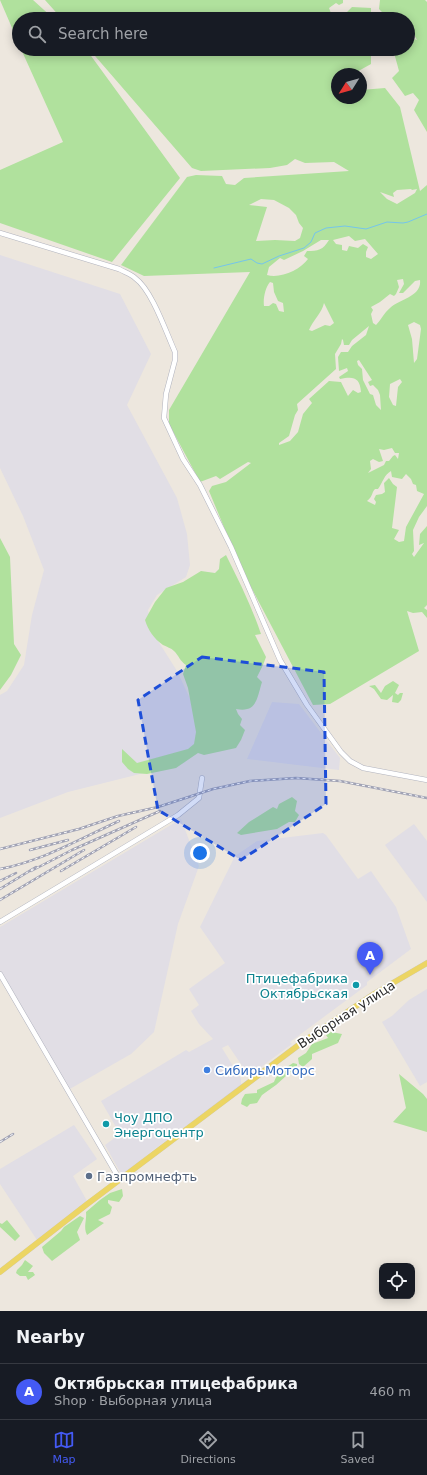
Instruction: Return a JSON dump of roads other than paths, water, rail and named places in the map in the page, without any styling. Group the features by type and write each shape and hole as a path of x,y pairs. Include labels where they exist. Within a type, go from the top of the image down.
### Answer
{"main road":[{"name":"Выборная улица","path":"0,1272 57,1227 304,1041 374,994 427,963"}],"street":[{"path":"0,233 118,269 136,278 144,286 151,298 175,352 175,360 166,394 164,418 183,459 200,485 231,547 280,660 307,705 341,752 350,761 363,768 427,780"},
{"path":"0,922 178,815 199,798 202,778"},
{"path":"0,974 120,1180"}],"waterway":[{"path":"214,268 251,259 262,264 279,256 304,248 311,242 315,233 326,228 345,226 366,229 387,222 408,222 427,214"}],"railway":[{"path":"0,849 79,829 118,816 158,807 213,789 250,781 296,778 340,781 427,798"},
{"path":"31,871 72,850 160,811"},
{"path":"0,869 31,861 46,855 119,821"},
{"path":"61,871 136,827"},
{"path":"30,850 68,840"},
{"path":"0,900 84,850"},
{"path":"0,889 36,867"},
{"path":"0,881 16,873"},
{"path":"0,1142 13,1134"}],"place":[{"name":"Октябрьская птицефабрика","path":"370,975"},
{"name":"Птицефабрика Октябрьская","path":"356,985"},
{"name":"СибирьМоторс","path":"207,1070"},
{"name":"Чоу ДПО Энергоцентр","path":"106,1124"},
{"name":"Газпромнефть","path":"89,1176"}]}
